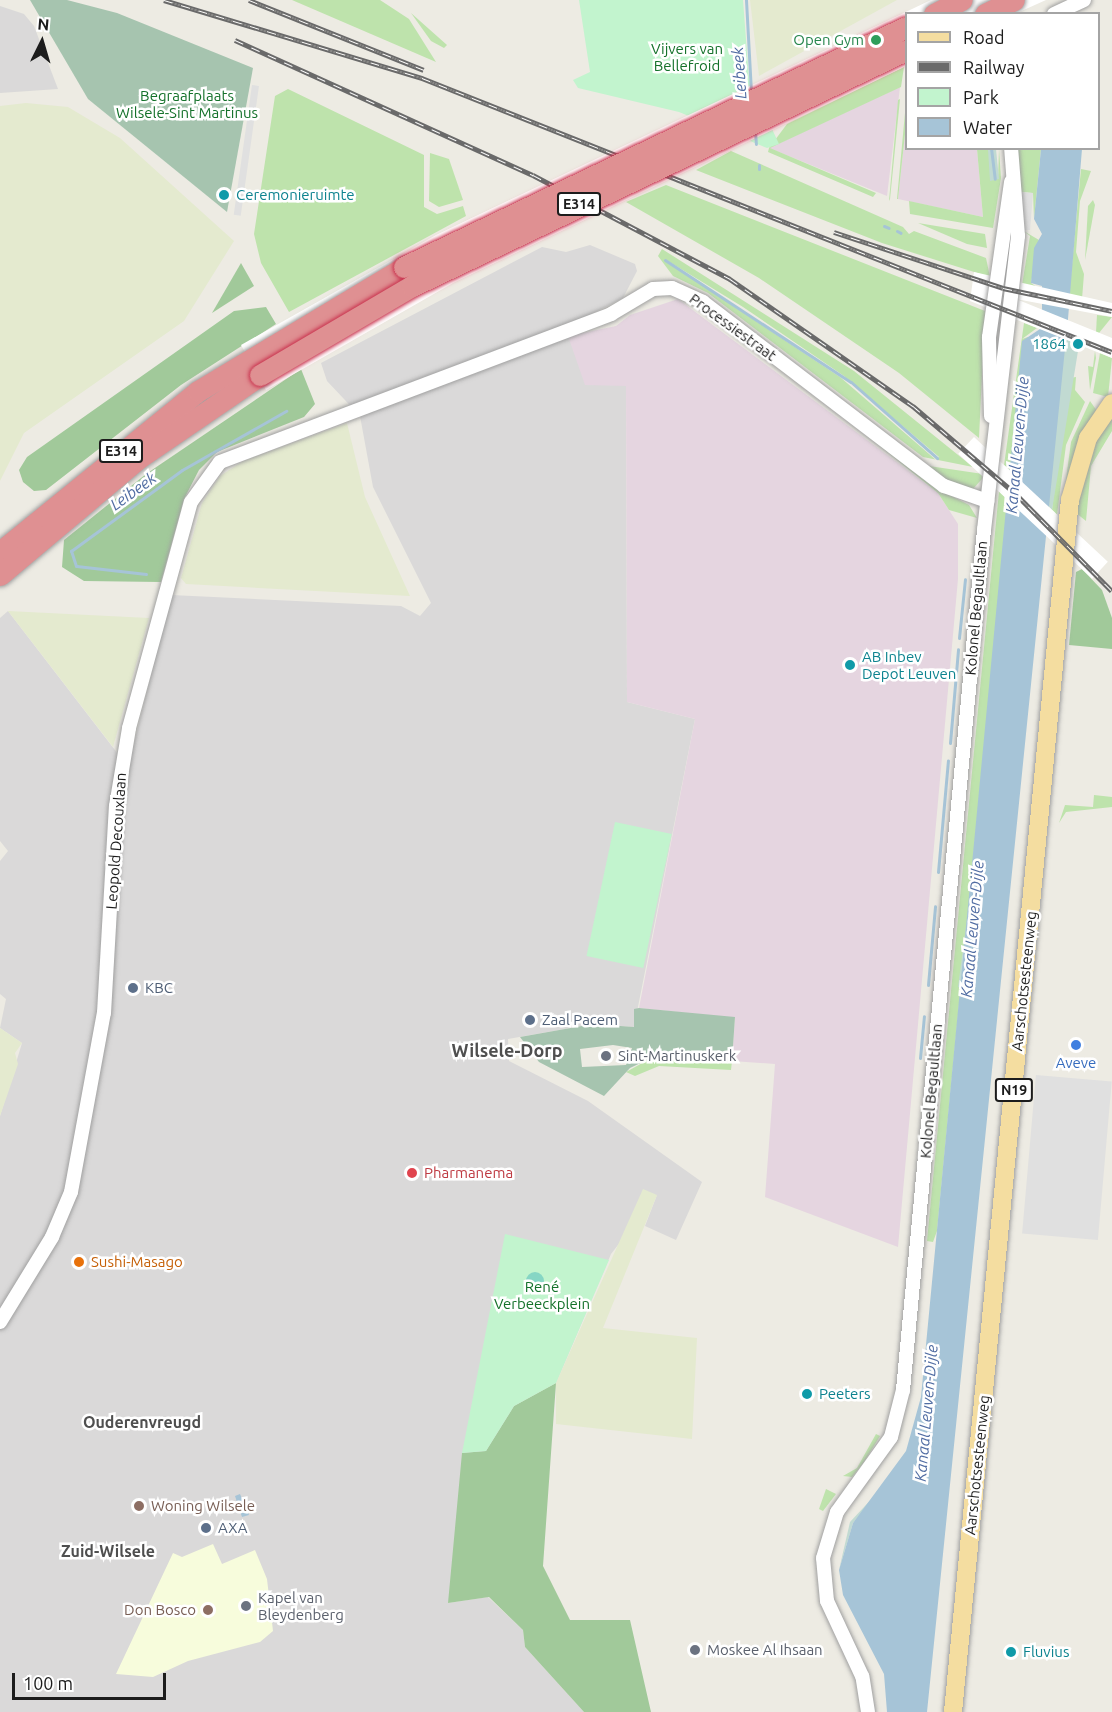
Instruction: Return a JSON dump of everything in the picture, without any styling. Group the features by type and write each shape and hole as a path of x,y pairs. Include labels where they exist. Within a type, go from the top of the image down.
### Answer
{"highway":[{"path":"938,12 962,0"},
{"path":"989,12 1014,0"},
{"name":"E314","path":"0,575 139,458 254,367 371,285 516,210 905,27"},
{"name":"E314","path":"0,552 130,443 254,367 412,286 905,50"}],"main road":[{"name":"Aarschotsesteenweg","path":"952,1712 1072,485 1088,438 1112,403"}],"street":[{"path":"1058,12 1084,0"},
{"name":"Kolonel Begaultlaan","path":"868,1712 854,1655 827,1601 823,1558 837,1512 883,1452 901,1398 987,501 1018,236 1012,151"},
{"name":"Processiestraat","path":"351,409 611,314 653,290 672,288 703,302 944,486 987,501"},
{"name":"Leopold Decouxlaan","path":"0,1322 52,1237 71,1192 104,1013 120,779 191,502 219,462 351,409"}],"shaded area":[{"path":"750,0 897,0 759,76"},
{"path":"0,6 24,14 34,26 58,89 0,93"},
{"path":"252,85 259,86 241,216 234,215"},
{"path":"900,87 887,196 769,148"},
{"path":"26,103 68,107 120,138 234,241 184,321 24,433 0,481 0,106"},
{"path":"905,134 905,150 977,150 983,217 898,199"},
{"path":"988,150 996,150 999,179 990,181"},
{"path":"1021,192 1033,193 1030,230 1022,230"},
{"path":"590,245 635,264 637,271 623,298 574,323 626,385 627,702 695,719 634,1027 593,1024 508,1039 509,1061 588,1101 702,1182 676,1240 645,1226 657,1195 611,1254 556,1383 514,1406 448,1603 488,1597 523,1630 525,1647 584,1712 0,1712 0,1116 22,1043 0,1028 6,999 0,994 0,861 8,851 0,841 0,618 8,611 128,767 171,595 401,606 420,616 431,603 373,487 360,416 327,381 321,363 542,247 566,252"},
{"path":"678,299 938,493 958,524 958,579 898,1247 765,1197 775,1064 732,1061 735,1018 639,1008 695,719 627,702 626,386 585,385 568,336 616,326 630,315"},
{"path":"1065,339 1079,345 1052,510 1047,505"},
{"path":"347,423 365,497 410,596 186,584 181,578 202,503 220,476 243,461"},
{"path":"8,611 149,618 113,747"},
{"path":"970,896 961,988 958,987"},
{"path":"0,1028 22,1043 15,1053 18,1064 0,1116"},
{"path":"1036,1075 1112,1082 1098,1240 1022,1233"},
{"path":"643,1189 657,1195 603,1328 697,1338 692,1439 556,1424 556,1383"},
{"path":"531,1272 539,1272 544,1277 542,1288 531,1290 526,1285 526,1277"},
{"path":"878,1492 853,1523 839,1570 850,1522"},
{"name":"Don Bosco","path":"213,1544 222,1564 255,1550 267,1579 273,1631 260,1642 188,1661 153,1677 116,1674 173,1553 182,1557"}],"green space":[{"name":"Begraafplaats Wilsele-Sint Martinus","path":"30,0 67,0 117,13 253,68 227,212 88,99"},
{"path":"292,0 380,0 409,19 436,62"},
{"name":"Vijvers van Bellefroid","path":"579,0 743,0 749,79 779,144 767,148 679,112 578,88 573,80 590,72"},
{"path":"411,13 447,45 444,48 431,41"},
{"path":"904,67 901,87 770,148 876,193 873,197 768,152 769,148 787,124"},
{"path":"288,89 424,155 424,207 437,214 463,206 466,216 289,312 261,263 254,234 275,96"},
{"path":"900,99 890,199 889,201 898,100"},
{"path":"905,113 905,134 897,199"},
{"path":"977,150 988,150 998,179 999,150 1001,178 993,228 910,214 909,201 983,217"},
{"path":"1017,150 1041,150 1034,219 1033,193 1021,192"},
{"path":"731,151 903,227 909,234 914,231 986,258 990,277 882,243 696,170"},
{"path":"430,153 449,159 463,200 439,207 429,201"},
{"path":"1081,169 1091,171 1080,201 1076,252 1084,274 1082,299 1069,296"},
{"path":"666,185 985,311 979,438 899,373 759,278 626,202"},
{"path":"1093,200 1095,205 1085,260 1088,206"},
{"path":"918,223 985,234 987,248 967,244"},
{"path":"1022,230 1039,240 1031,283 1041,290 1022,285 1030,236"},
{"path":"662,249 854,371 973,467 936,460 939,457 844,376 743,307 664,260 840,377 935,459 923,457 708,293 673,276 658,256"},
{"path":"241,263 254,286 212,313"},
{"path":"266,307 276,324 181,385 46,490 34,491 23,482 19,470 27,457 234,311"},
{"path":"1097,315 1112,317 1099,333 1096,332"},
{"path":"1024,323 1037,328 1022,339 1028,337 1010,470 1004,465"},
{"path":"1095,351 1096,358 1090,390 1088,366 1093,367"},
{"path":"1100,353 1112,358 1108,397 1093,393"},
{"path":"301,369 315,404 304,417 217,452 199,470 184,499 161,582 84,581 62,567 64,540 146,474"},
{"path":"1076,377 1075,390 1085,402 1066,445 1057,515 1052,510 1057,455 1070,378"},
{"path":"1090,401 1097,411 1061,517 1071,442"},
{"path":"830,406 938,489 969,505 977,518 949,510 938,493"},
{"path":"1112,412 1112,431 1091,466 1086,521 1076,513 1084,462"},
{"path":"929,466 983,474 982,479 972,490 949,483"},
{"path":"999,491 1008,500 937,1231 933,1242 927,1241"},
{"path":"1082,569 1102,590 1112,618 1112,649 1069,645 1076,572"},
{"path":"1094,795 1112,797 1112,807 1066,812 1059,823 1065,805 1093,807"},
{"path":"615,822 672,834 643,968 587,956"},
{"path":"634,1009 735,1017 732,1061 655,1056 630,1068 604,1096 539,1062 520,1037 593,1024 634,1027","holes":["613,1045 632,1048 626,1065 582,1067 580,1049"]},
{"path":"655,1056 732,1061 731,1070 659,1066 635,1076 626,1072"},
{"name":"René Verbeeckplein","path":"505,1234 609,1260 556,1383 514,1406 486,1451 462,1453"},
{"path":"556,1383 543,1566 570,1620 630,1620 651,1712 584,1712 525,1647 523,1630 489,1597 448,1603 462,1453 486,1451 514,1406"},
{"path":"876,1434 880,1436 864,1462 852,1477 843,1476 857,1468"},
{"path":"826,1489 836,1494 823,1511 819,1509"}],"water":[{"name":"Kanaal Leuven-Dijle","path":"1041,150 1082,150 1068,319 927,1712 887,1712 884,1674 843,1595 839,1570 853,1523 906,1451 921,1397 1022,341 1040,329 1042,286 1031,283 1034,248 1042,234 1034,219"},
{"path":"240,1494 249,1515 242,1517 235,1496"}],"pier":[{"path":"931,0 1046,0 1019,12 906,12"},
{"path":"905,12 905,66 453,283 266,390 241,345 436,235"},
{"path":"974,272 1112,303 1112,317 1016,299 1112,338 1112,358 970,301"},
{"path":"974,437 1108,562 1092,579 958,454"}],"waterway":[{"name":"Leibeek","path":"746,0 751,91"},
{"name":"Leibeek","path":"755,131 756,144"},
{"path":"991,150 995,179"},
{"path":"884,226 889,228"},
{"path":"897,231 901,233"},
{"path":"665,260 851,382 937,458"},
{"name":"Leibeek","path":"146,574 76,566 71,551 182,470 286,411"},
{"path":"959,638 965,579"},
{"path":"950,743 958,649"},
{"path":"938,872 948,760"},
{"path":"928,985 935,906"},
{"path":"920,1058 924,1016"}],"railway":[{"path":"164,0 422,78 1112,352"},
{"path":"249,0 424,70"},
{"path":"235,40 533,175 730,279 913,406 1016,494 1112,591"},
{"path":"834,232 1003,288 1112,311"}],"place":[{"name":"Open Gym","path":"876,40"},
{"name":"Ceremonieruimte","path":"224,195"},
{"name":"1864","path":"1078,344"},
{"name":"AB Inbev Depot Leuven","path":"850,665"},
{"name":"KBC","path":"133,988"},
{"name":"Zaal Pacem","path":"530,1020"},
{"name":"Aveve","path":"1076,1045"},
{"name":"Sint-Martinuskerk","path":"606,1056"},
{"name":"Pharmanema","path":"412,1173"},
{"name":"Sushi-Masago","path":"79,1262"},
{"name":"Peeters","path":"807,1394"},
{"name":"Woning Wilsele","path":"139,1506"},
{"name":"AXA","path":"206,1528"},
{"name":"Kapel van Bleydenberg","path":"246,1606"},
{"name":"Don Bosco","path":"208,1610"},
{"name":"Moskee Al Ihsaan","path":"695,1650"},
{"name":"Fluvius","path":"1011,1652"}],"district":[{"name":"Wilsele-Dorp","path":"507,1050"},
{"name":"Ouderenvreugd","path":"142,1422"},
{"name":"Zuid-Wilsele","path":"108,1551"}]}
